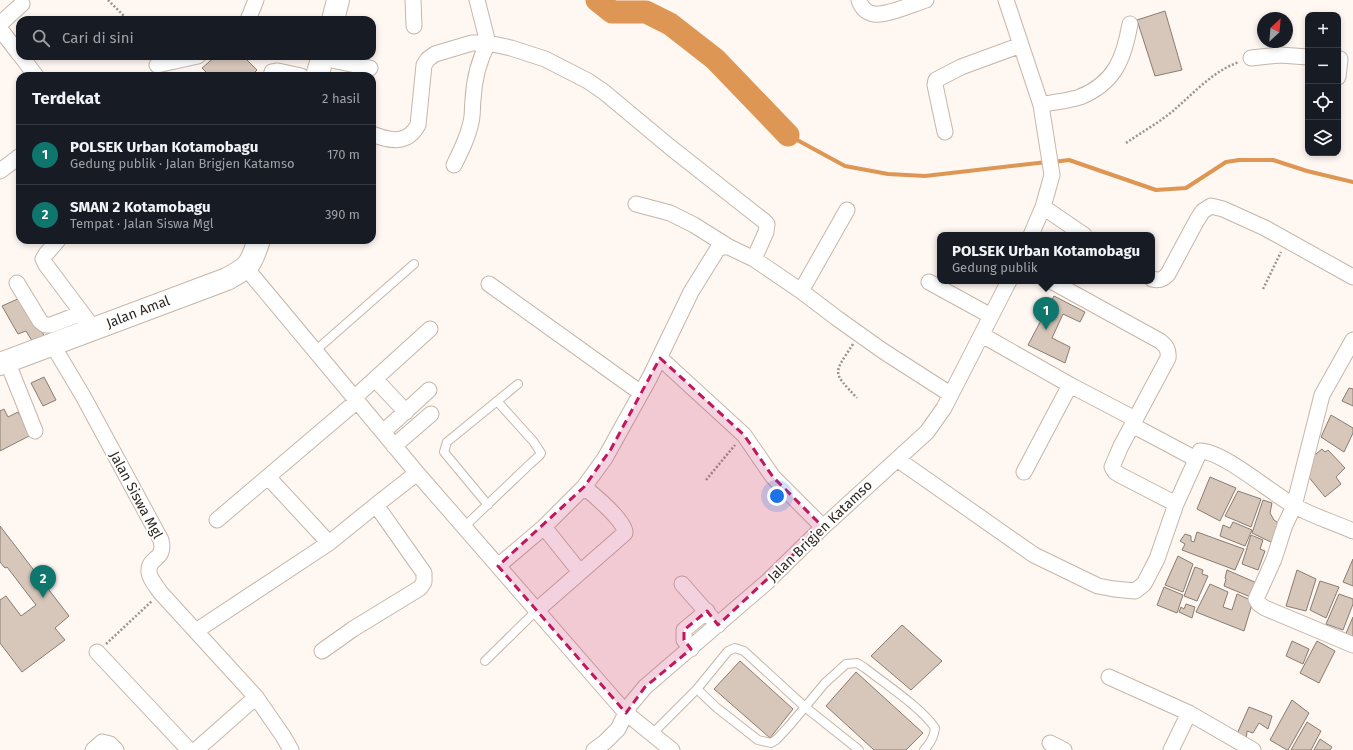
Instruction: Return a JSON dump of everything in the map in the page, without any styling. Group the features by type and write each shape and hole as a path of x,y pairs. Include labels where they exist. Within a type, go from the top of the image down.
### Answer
{"street":[{"path":"250,16 256,0"},
{"path":"334,16 338,0"},
{"path":"413,0 414,26"},
{"path":"454,165 468,135 472,120 474,83 477,68 488,43 477,0"},
{"path":"859,0 864,9 874,14 885,13 926,0"},
{"path":"1006,0 1041,105 1052,175 1043,207 1032,232"},
{"path":"0,24 22,4"},
{"path":"1041,105 1080,97 1102,85 1117,67 1126,47 1130,24"},
{"path":"0,29 16,50"},
{"path":"376,135 393,140 405,138 414,133 418,125 424,65 435,54 472,43 488,43 511,48 545,59 588,80 767,224 754,259"},
{"path":"945,132 935,85 936,80 961,67 1021,45"},
{"path":"1251,58 1280,55 1305,57"},
{"path":"24,60 33,72"},
{"path":"157,65 181,60"},
{"path":"321,63 370,68"},
{"path":"272,72 283,72"},
{"path":"3,163 16,158"},
{"path":"636,204 670,213 699,228 729,247 754,259 801,291 883,351 950,394"},
{"path":"1155,279 1164,279 1168,274 1197,220 1203,211 1211,206 1223,209 1265,228 1353,277"},
{"path":"1043,207 1080,232"},
{"path":"801,291 847,210"},
{"path":"55,244 43,260 88,321"},
{"path":"257,244 246,268 417,473 626,713 672,750"},
{"path":"498,566 544,527 584,487 611,449 660,358 691,292 704,270 717,250 721,247 729,247"},
{"name":"Jalan Amal","path":"4,362 52,344 88,321 219,282 246,268"},
{"path":"929,282 991,316"},
{"path":"17,283 40,321 45,325 88,321"},
{"path":"489,284 641,393"},
{"name":"Jalan Brigjen Katamso","path":"594,750 605,742 618,729 630,705 645,687 691,649 767,582 823,527 927,432 944,408 1007,284"},
{"path":"1057,284 1160,340 1166,346 1168,358 1112,467 1113,470 1120,475 1176,504"},
{"path":"217,520 356,400 375,379 430,329"},
{"path":"982,335 1196,459"},
{"path":"1353,340 1322,395 1294,506 1285,525 1274,559 1256,599 1259,604 1353,645"},
{"name":"Jalan Siswa Mgl","path":"52,344 83,396 161,540 163,547 162,552 150,565 150,576 160,592 256,697 291,750"},
{"path":"660,358 744,435 773,477 823,527"},
{"path":"4,362 35,430"},
{"path":"375,379 406,412"},
{"path":"1024,472 1070,385"},
{"path":"383,432 429,390"},
{"path":"394,446 431,414"},
{"path":"897,459 1034,555 1098,586 1114,589 1135,591 1144,584 1157,559 1176,504 1200,451 1226,460 1294,506 1353,531"},
{"path":"196,631 329,543 417,473"},
{"path":"268,477 329,543"},
{"path":"537,610 625,533 620,521 584,487"},
{"path":"322,651 353,629 420,588 424,582 424,573 376,505"},
{"path":"544,527 580,572"},
{"path":"682,584 718,624"},
{"path":"691,649 684,640 684,630 707,611"},
{"path":"97,652 189,750"},
{"path":"1109,677 1190,713 1253,750"},
{"path":"196,750 256,697"},
{"path":"1171,750 1190,713"},
{"path":"93,750 102,742 110,744 116,750"},
{"path":"1050,743 1064,750"}],"lane":[{"path":"316,351 414,264"},
{"path":"488,505 444,452 447,442 518,384"},
{"path":"464,527 541,453 533,441 497,401"},
{"path":"485,661 537,610"},
{"path":"652,734 697,689 728,651 735,648 744,651 805,707 860,750"},
{"path":"697,689 717,708 758,740 771,742 776,740 826,683 846,664 851,662 857,663 917,709 935,728 930,744 924,750"}],"path":[{"path":"108,0 124,16"},
{"path":"1126,143 1173,111 1217,74 1235,63 1251,58"},
{"path":"1263,288 1286,241"},
{"path":"857,398 838,378 837,371 838,366 859,334"},
{"path":"706,480 744,435"},
{"path":"97,652 160,592"}],"highlighted area":[{"path":"660,358 744,435 773,477 823,527 718,625 707,611 684,630 684,640 691,649 645,687 626,713 498,566 584,487 611,449"}],"building":[{"path":"1165,11 1182,70 1155,76 1137,20"},
{"path":"211,60 247,60 257,70 255,72 206,72 202,68"},
{"path":"1054,296 1085,312 1080,322 1063,314 1052,338 1070,347 1065,363 1028,345"},
{"path":"22,297 46,339 34,344 26,331 18,334 2,306"},
{"path":"44,377 56,400 43,406 31,383"},
{"path":"1349,388 1353,389 1353,406 1342,401"},
{"path":"4,409 8,417 18,412 31,435 0,451 0,411"},
{"path":"1331,415 1353,428 1353,433 1344,452 1321,437"},
{"path":"1322,449 1325,452 1328,450 1345,468 1336,477 1341,484 1325,497 1303,470 1313,463 1310,459"},
{"path":"1210,477 1236,488 1220,521 1197,509"},
{"path":"1238,491 1261,499 1251,527 1225,516"},
{"path":"1263,500 1272,503 1270,513 1274,520 1281,525 1275,544 1252,533"},
{"path":"1233,522 1252,530 1245,546 1220,536 1223,525 1230,528"},
{"path":"0,526 69,616 55,628 65,640 22,672 0,643 0,600 6,596 21,616 36,605 7,567 5,568 0,562"},
{"path":"1197,532 1244,549 1235,570 1182,550 1185,544 1180,541 1185,534 1191,536 1191,541 1194,542"},
{"path":"1251,535 1263,540 1260,549 1265,551 1258,570 1242,564"},
{"path":"1178,556 1193,564 1183,592 1165,585"},
{"path":"1353,559 1353,586 1343,582"},
{"path":"1195,567 1203,570 1202,574 1208,576 1197,601 1184,596"},
{"path":"1227,570 1259,584 1253,598 1224,586"},
{"path":"1297,570 1316,579 1306,611 1286,606"},
{"path":"1320,581 1339,587 1326,618 1310,610"},
{"path":"1210,584 1228,592 1223,607 1232,610 1237,594 1253,601 1244,631 1196,612"},
{"path":"1164,587 1183,595 1177,613 1157,605"},
{"path":"1339,594 1353,599 1353,604 1343,630 1326,624"},
{"path":"1186,604 1195,607 1192,618 1179,612 1181,607 1184,609"},
{"path":"1353,617 1353,642 1344,638"},
{"path":"902,625 942,661 911,690 871,656"},
{"path":"1292,641 1309,649 1303,664 1286,656"},
{"path":"1317,641 1335,651 1319,683 1300,673"},
{"path":"740,661 793,709 770,738 714,689"},
{"path":"856,672 923,733 906,750 874,750 826,706"},
{"path":"1292,700 1309,713 1287,750 1270,740"},
{"path":"1249,707 1272,716 1268,729 1259,723 1253,733 1247,731 1246,741 1236,736"},
{"path":"1307,722 1321,731 1311,750 1291,750"},
{"path":"1320,739 1332,747 1330,750 1314,750"}],"waterway":[{"path":"597,0 612,12 646,12 670,24 715,59 788,135"},
{"path":"788,135 845,166 888,174 925,176 1047,162"},
{"path":"1053,162 1069,160 1156,190 1186,188 1226,162 1239,160 1273,160 1307,171 1353,182"}],"place":[{"name":"POLSEK Urban Kotamobagu","path":"1046,330"},
{"name":"SMAN 2 Kotamobagu","path":"43,598"}]}
